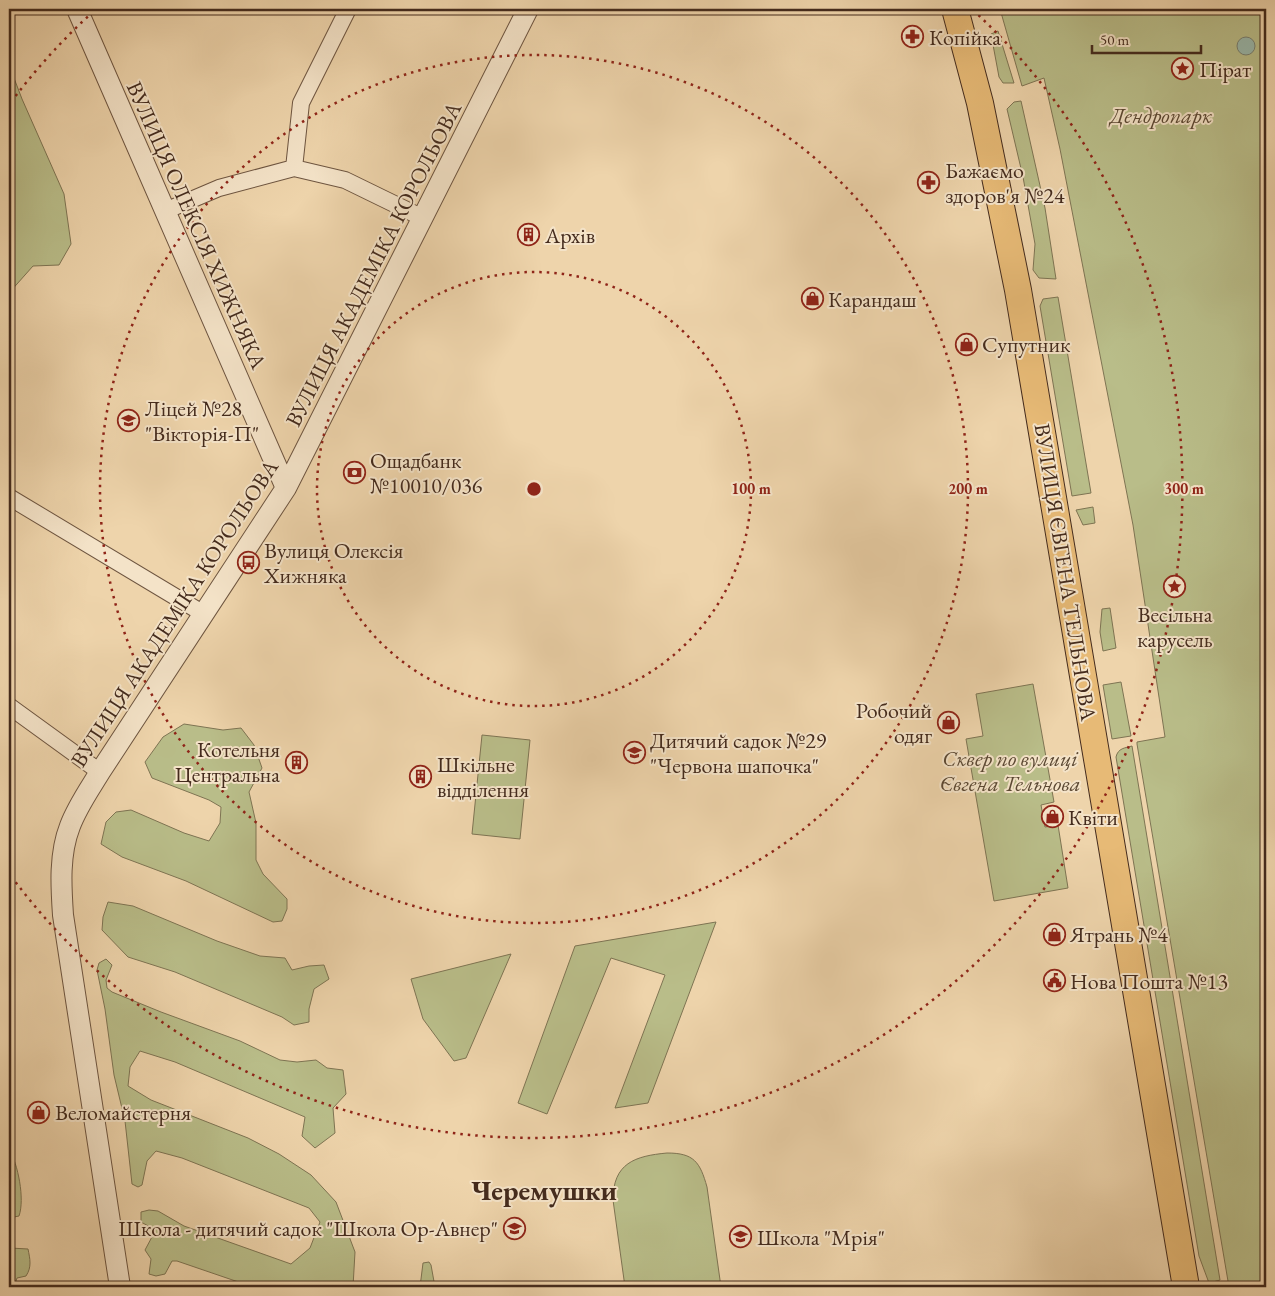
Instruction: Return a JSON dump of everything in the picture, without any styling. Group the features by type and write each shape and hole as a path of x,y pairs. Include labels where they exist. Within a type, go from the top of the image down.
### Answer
{"main road":[{"name":"ВУЛИЦЯ ЄВГЕНА ТЕЛЬНОВА","path":"955,9 980,103 1018,290 1186,1287"}],"street":[{"name":"ВУЛИЦЯ ОЛЕКСІЯ ХИЖНЯКА","path":"77,9 286,488"},
{"path":"294,168 301,103 348,9"},
{"name":"ВУЛИЦЯ АКАДЕМІКА КОРОЛЬОВА","path":"120,1287 62,895 64,850 69,828 79,806 100,772 286,488 528,9"},
{"path":"165,212 220,188 294,168 345,180 423,218"},
{"path":"9,497 204,614"},
{"path":"9,706 100,772"}],"green space":[{"name":"Дендропарк","path":"1000,9 1266,9 1266,1287 1229,1287 1137,744 1137,742 1165,737 1133,525 1060,149 1044,78 1022,86"},
{"path":"998,31 1014,83 1003,83 999,77 991,34"},
{"path":"9,65 64,194 71,244 59,265 33,266 9,293"},
{"path":"1021,101 1045,208 1056,279 1039,278 1033,270 1035,244 1023,177 1007,109 1014,102"},
{"path":"1058,297 1091,493 1072,496 1040,306 1043,299"},
{"path":"1093,507 1095,523 1083,525 1076,510"},
{"path":"1110,608 1116,648 1103,651 1100,632 1102,609"},
{"path":"1121,682 1131,736 1112,739 1103,685"},
{"name":"Сквер по вулиці Євгена Тельнова","path":"1033,684 1054,802 1041,805 1045,827 1058,825 1068,888 994,901 966,739 983,736 976,694"},
{"path":"184,724 223,730 241,728 254,745 262,768 249,792 256,823 256,860 263,874 287,899 287,909 282,921 273,922 186,881 122,857 101,844 106,822 116,812 131,810 184,833 209,841 220,823 221,807 209,800 152,778 145,762 163,737"},
{"path":"482,735 530,740 520,839 472,834"},
{"path":"1132,746 1220,1280 1209,1283 1199,1256 1116,757 1120,750"},
{"path":"108,902 133,906 217,941 260,956 285,958 292,970 324,965 329,979 314,989 309,1009 309,1022 294,1025 282,1017 175,972 128,957 102,930 103,917"},
{"path":"716,922 648,1103 615,1108 665,975 611,958 547,1114 518,1103 575,946"},
{"path":"511,954 466,1058 454,1061 423,1019 411,979"},
{"path":"106,959 112,965 106,980 107,988 112,992 240,1041 280,1060 297,1062 316,1060 327,1068 343,1070 346,1094 333,1108 335,1133 315,1148 302,1136 305,1117 175,1062 140,1051 130,1067 128,1086 151,1100 248,1138 279,1154 311,1175 336,1202 355,1252 353,1287 253,1287 177,1261 172,1261 165,1274 156,1276 149,1274 151,1259 145,1250 153,1235 152,1228 141,1222 141,1212 149,1210 158,1211 184,1226 291,1264 310,1248 320,1222 309,1208 182,1158 156,1151 147,1161 142,1185 138,1187 132,1184 125,1121 114,1075 105,1009 97,970 99,963"},
{"path":"9,1149 18,1172 21,1209 19,1216 9,1218"},
{"path":"676,1153 690,1157 702,1171 707,1187 721,1287 625,1287 613,1200 617,1177 628,1164 636,1159"},
{"path":"9,1239 10,1248 28,1249 30,1260 26,1276 17,1278 14,1287 9,1287"},
{"path":"429,1262 435,1287 420,1287 423,1263"}],"shaded area":[{"path":"1246,37 1252,40 1255,46 1252,52 1246,55 1240,52 1237,46 1240,40"}],"place":[{"name":"Копійка","path":"913,37"},
{"name":"Пірат","path":"1183,69"},
{"name":"Бажаємо здоров'я №24","path":"929,183"},
{"name":"Архів","path":"529,235"},
{"name":"Карандаш","path":"812,299"},
{"name":"Супутник","path":"966,344"},
{"name":"Ліцей №28 \"Вікторія-П\"","path":"129,421"},
{"name":"Ощадбанк №10010/036","path":"354,473"},
{"name":"Вулиця Олексія Хижняка","path":"248,563"},
{"name":"Весільна карусель","path":"1175,587"},
{"name":"Робочий одяг","path":"948,723"},
{"name":"Дитячий садок №29 \"Червона шапочка\"","path":"634,753"},
{"name":"Котельня Центральна","path":"296,762"},
{"name":"Шкільне відділення","path":"421,777"},
{"name":"Квіти","path":"1052,817"},
{"name":"Ятрань №4","path":"1054,934"},
{"name":"Нова Пошта №13","path":"1054,981"},
{"name":"Веломайстерня","path":"39,1112"},
{"name":"Школа - дитячий садок \"Школа Ор-Авнер\"","path":"514,1228"},
{"name":"Школа \"Мрія\"","path":"741,1237"}],"district":[{"name":"Черемушки","path":"544,1190"}]}
